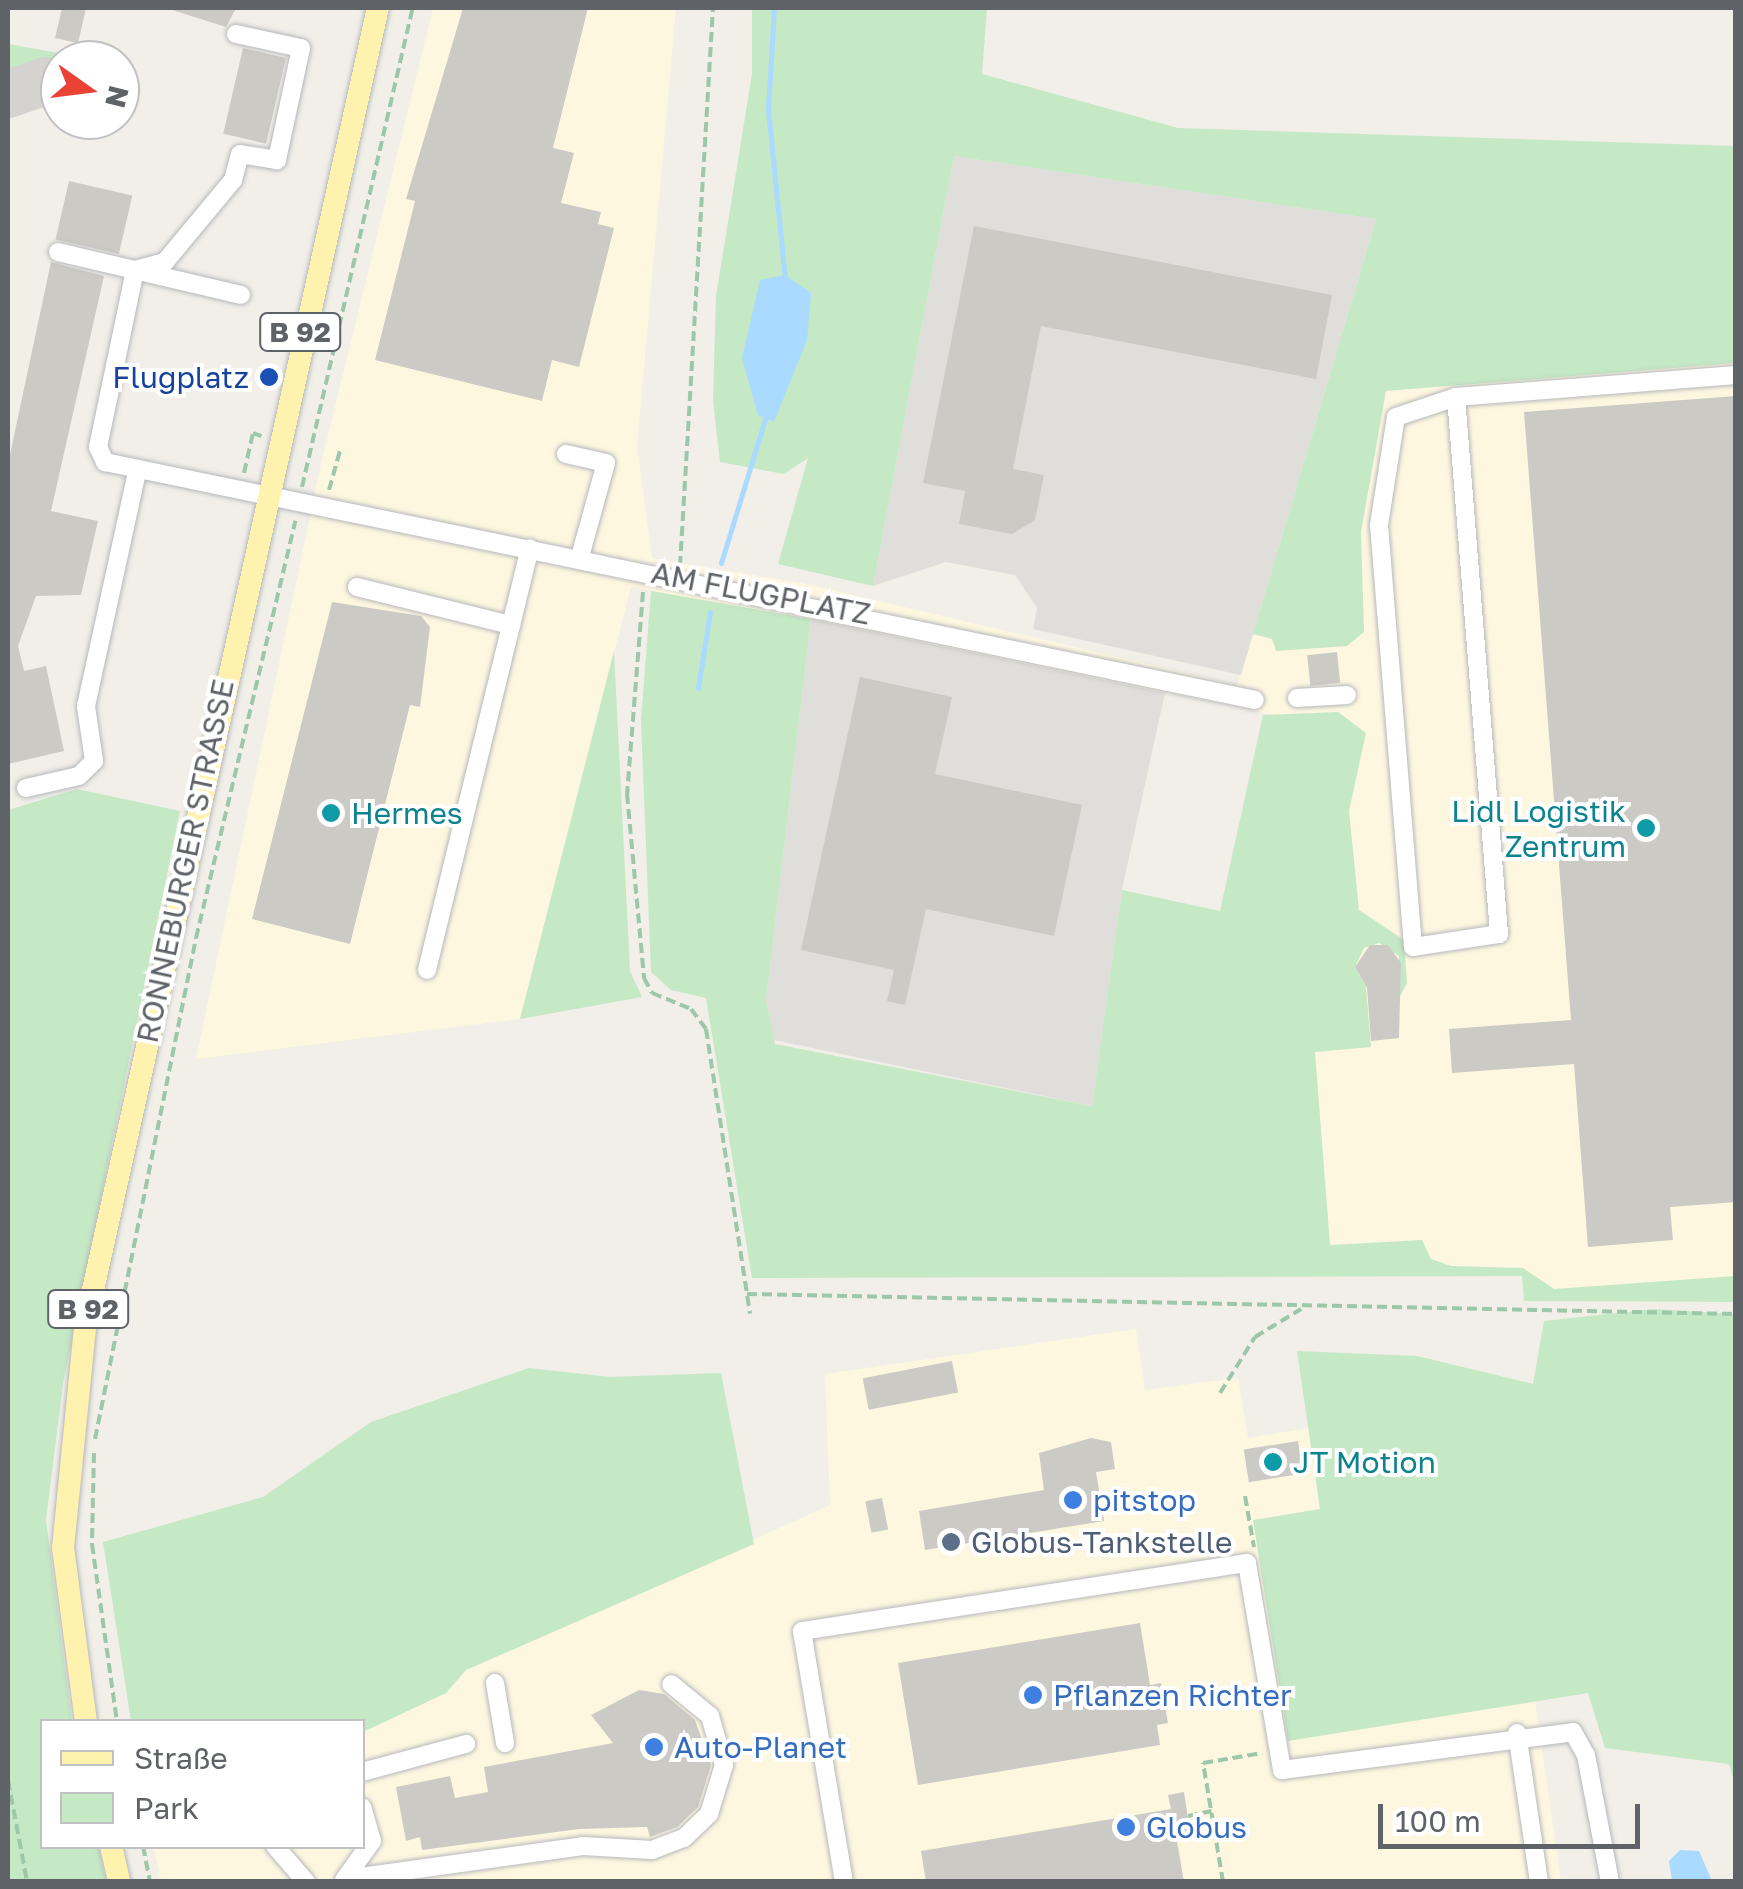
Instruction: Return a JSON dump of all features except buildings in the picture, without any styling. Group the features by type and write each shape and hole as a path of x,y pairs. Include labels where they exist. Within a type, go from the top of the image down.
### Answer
{"main road":[{"name":"RONNEBURGER STRASSE","path":"86,1719 63,1548 70,1418 276,441 378,8"},
{"path":"112,1849 119,1882"}],"street":[{"path":"135,270 165,262 234,180 240,154 276,160 301,48 236,34"},
{"path":"58,252 241,295"},
{"path":"26,788 80,776 94,761 86,706 137,472 104,462 98,447 135,270"},
{"path":"1456,397 1498,934 1413,947 1379,524 1396,417 1456,397 1736,375"},
{"path":"566,454 606,463 580,557"},
{"name":"AM FLUGPLATZ","path":"137,472 580,557 1255,700"},
{"path":"427,970 530,548"},
{"path":"356,588 511,625"},
{"path":"1297,698 1347,695"},
{"path":"844,1882 802,1631 1248,1564 1282,1770 1517,1733 1560,1730 1582,1741 1610,1882"},
{"path":"495,1684 505,1743"},
{"path":"342,1880 583,1846 652,1850 684,1838 709,1814 724,1766 710,1716 672,1684"},
{"path":"1517,1733 1539,1882"},
{"path":"365,1771 466,1744"},
{"path":"342,1880 372,1841 365,1817"},
{"path":"278,1849 306,1882"}],"path":[{"path":"117,1719 92,1544 94,1446 204,902 413,8"},
{"path":"678,578 713,8"},
{"path":"232,480 243,476 252,433 311,448"},
{"path":"325,508 342,447"},
{"path":"648,571 627,794 644,978 706,1029 750,1314"},
{"path":"747,1294 1736,1314"},
{"path":"1220,1393 1255,1338 1302,1308"},
{"path":"1223,1882 1203,1763 1278,1750"},
{"path":"8,1780 27,1882"},
{"path":"1188,1816 1211,1811"},
{"path":"144,1849 150,1882"}],"shaded area":[{"path":"433,8 676,8 637,446 652,558 806,584 1237,685 1376,219 1735,208 1735,1302 1524,1301 1522,1276 1217,1273 1327,726 1154,690 1165,693 1122,890 774,1040 811,620 631,587 520,1019 196,1059 321,464"},
{"path":"954,156 1376,219 1241,675 1033,629 1037,608 1015,575 946,562 873,586"},
{"path":"811,619 1165,693 1122,890 1092,1106 774,1040 766,1000"},
{"path":"1136,1329 1145,1390 1238,1378 1248,1438 1309,1428 1320,1509 1254,1520 1303,1738 1535,1701 1561,1881 161,1882 154,1849 365,1849 365,1731 446,1693 466,1670 830,1505 825,1374"}],"green space":[{"path":"752,8 987,8 982,74 1178,128 1735,146 1735,363 1386,391 1361,532 1364,632 1347,646 1276,651 1272,639 1253,634 1376,219 954,156 873,586 778,564 808,458 784,474 720,462 713,401 716,296 752,74"},
{"path":"8,44 40,50 40,68 8,75"},
{"path":"651,591 811,619 766,1000 775,1044 1092,1106 1122,890 1220,911 1263,715 1338,712 1366,733 1349,811 1359,910 1404,940 1407,983 1396,1004 1399,956 1379,943 1364,948 1355,967 1366,987 1371,1047 1315,1052 1330,1245 1422,1240 1431,1259 1451,1266 1523,1268 1554,1289 1735,1276 1735,1302 1524,1301 1522,1276 752,1278 706,998 671,990 651,972 641,720"},
{"path":"614,651 630,971 642,997 520,1019"},
{"path":"77,789 180,811 63,1384 46,1520 72,1719 40,1719 40,1849 99,1849 106,1881 8,1882 8,810"},
{"path":"1653,1309 1735,1314 1735,1784 1729,1764 1605,1748 1588,1693 1288,1741 1253,1520 1320,1509 1297,1351 1417,1356 1533,1384 1544,1321"},
{"path":"529,1368 610,1377 721,1373 754,1544 466,1670 446,1693 365,1731 365,1719 131,1719 103,1542 263,1497 371,1422"}],"water":[{"path":"785,275 811,293 807,340 774,422 758,415 742,358 760,280"},
{"path":"1680,1850 1699,1851 1712,1881 1672,1881 1669,1861"}],"waterway":[{"path":"774,8 768,109 785,278"},
{"path":"721,563 767,413"},
{"path":"698,688 710,612"}],"taxiway":[{"path":"8,94 40,83"}],"place":[{"name":"Flugplatz","path":"269,377"},
{"name":"Hermes","path":"331,813"},
{"name":"Lidl Logistik Zentrum","path":"1646,828"},
{"name":"JT Motion","path":"1273,1462"},
{"name":"pitstop","path":"1073,1500"},
{"name":"Globus-Tankstelle","path":"951,1542"},
{"name":"Pflanzen Richter","path":"1033,1695"},
{"name":"Auto-Planet","path":"654,1747"},
{"name":"Globus","path":"1126,1827"}]}
